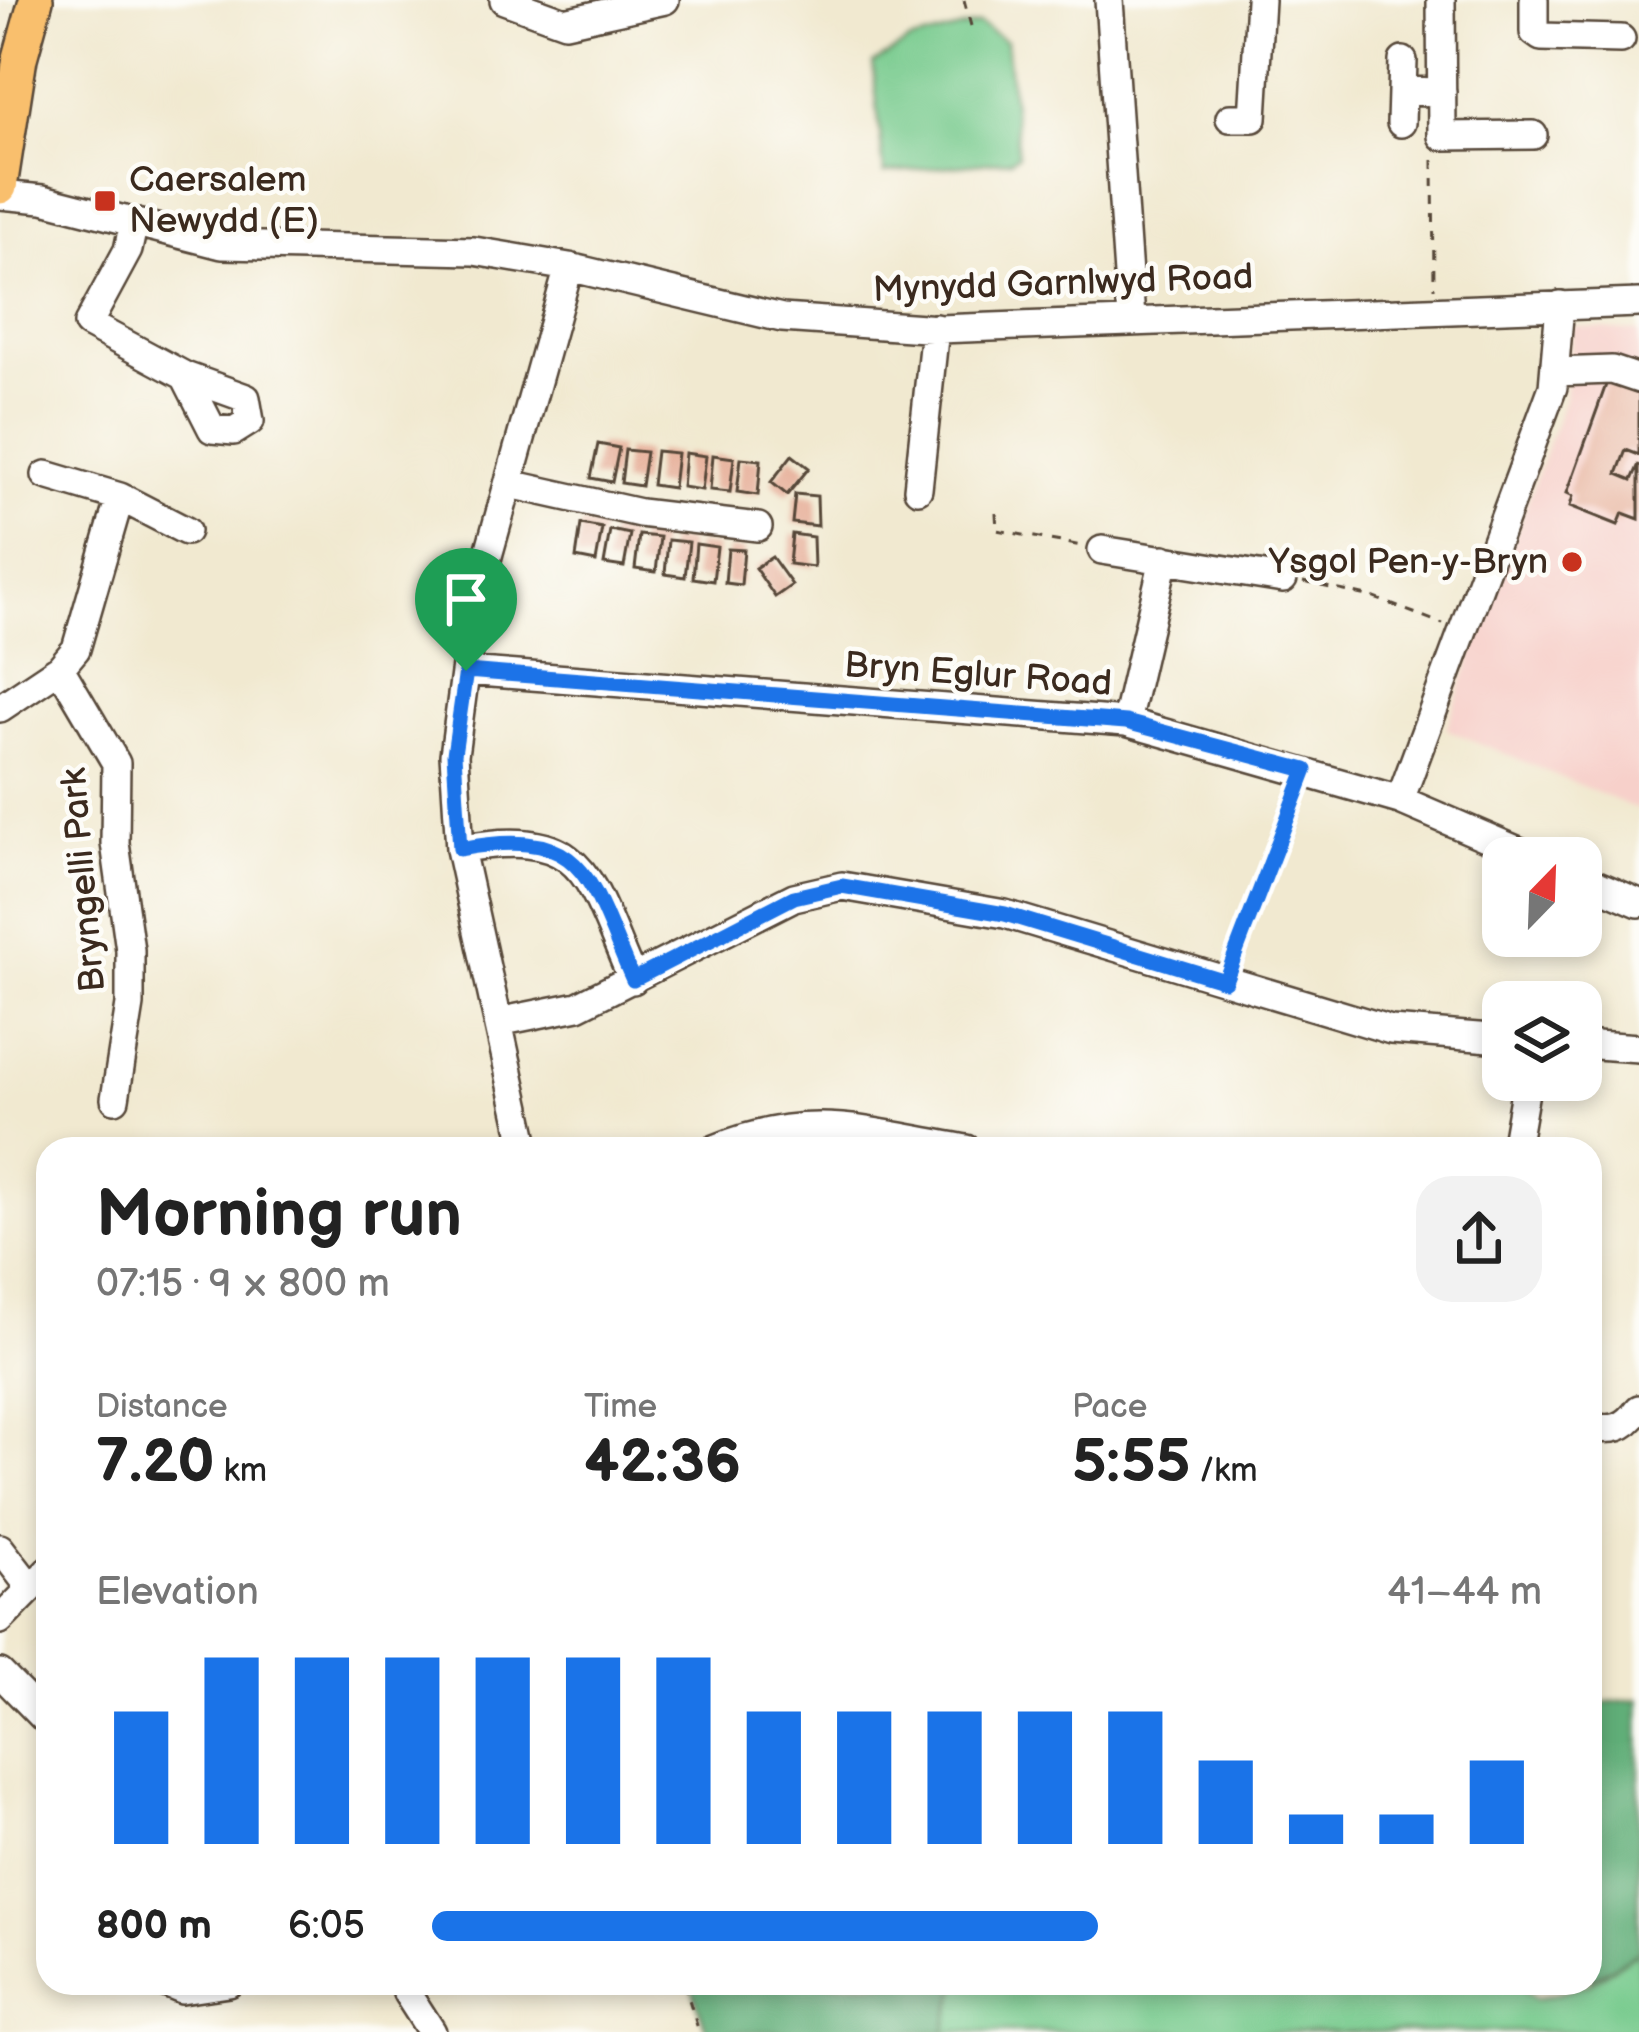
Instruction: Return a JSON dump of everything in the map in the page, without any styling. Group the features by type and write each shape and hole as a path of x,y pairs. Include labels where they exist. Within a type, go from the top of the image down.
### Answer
{"main road":[{"path":"0,191 20,58 36,0"}],"street":[{"path":"504,0 565,22 661,0"},
{"path":"1109,0 1131,319"},
{"path":"1230,118 1253,118 1260,0"},
{"path":"1442,0 1442,136 1533,134"},
{"path":"1534,0 1534,32 1541,37 1621,39"},
{"path":"1401,123 1402,61"},
{"path":"1402,91 1442,92"},
{"name":"Mynydd Garnlwyd Road","path":"0,191 222,245 474,250 568,267 782,318 935,328 1639,302"},
{"path":"134,222 128,250 88,324 184,376"},
{"path":"523,1137 460,849 454,754 474,606 568,267"},
{"path":"1400,800 1555,372 1560,305"},
{"path":"918,488 935,328"},
{"path":"1555,372 1612,370 1639,379"},
{"path":"46,476 120,497 186,530"},
{"path":"510,484 640,513 758,527"},
{"path":"0,708 60,668 76,649 120,497"},
{"path":"1102,550 1283,579"},
{"path":"1126,722 1164,560"},
{"name":"Bryngelli Park","path":"60,668 116,763 115,843 129,931 130,1005 115,1099"},
{"name":"Bryn Eglur Road","path":"466,671 1126,722 1400,800 1485,837"},
{"path":"460,849 512,839 539,842 564,853 586,874 633,980"},
{"path":"498,1022 578,1006 794,897 842,886 1005,914 1391,1030 1482,1037"},
{"path":"1602,887 1639,903"},
{"path":"1602,1045 1639,1048"},
{"path":"1517,1137 1523,1101"},
{"path":"745,1137 764,1129 817,1124 895,1137"},
{"path":"1602,1429 1628,1424 1639,1409"},
{"path":"0,1548 36,1577"},
{"path":"0,1620 36,1582"},
{"path":"0,1673 36,1710"},
{"path":"407,1995 432,2032"}],"path":[{"path":"964,0 971,26"},
{"path":"1434,308 1432,152 1442,136"},
{"path":"996,513 997,530 1102,550"},
{"path":"1283,579 1372,597 1464,632"},
{"path":"1225,981 1306,770"},
{"path":"688,1995 699,2032"}],"shaded area":[{"name":"Ysgol Pen-y-Bryn","path":"1573,326 1639,332 1639,810 1446,729 1565,396"}],"green space":[{"path":"979,24 1006,41 1018,155 1010,160 884,173 873,64 909,42"},
{"path":"1639,1699 1639,1951 1602,1972 1602,1703"},
{"path":"1639,1951 1639,2032 945,2032 955,1995 1531,1995 1536,1999 1602,1995 1602,1975"},
{"path":"694,1995 955,1995 945,2032 707,2032"}],"building":[{"path":"1607,382 1639,394 1639,455 1626,450 1617,474 1632,480 1639,464 1639,519 1623,513 1618,525 1570,506 1573,496 1567,493"},
{"path":"598,444 619,448 612,482 591,478"},
{"path":"625,450 646,452 641,486 621,483"},
{"path":"656,451 677,453 673,488 652,485"},
{"path":"685,453 706,456 702,490 682,487"},
{"path":"713,455 734,458 730,492 710,490"},
{"path":"792,455 809,468 787,495 771,482"},
{"path":"741,458 761,460 758,495 737,492"},
{"path":"795,494 817,496 818,526 792,523"},
{"path":"581,524 602,528 596,562 576,558"},
{"path":"610,530 630,534 624,567 604,564"},
{"path":"792,534 813,537 814,567 789,564"},
{"path":"639,535 660,537 656,572 635,569"},
{"path":"668,540 689,542 685,577 665,574"},
{"path":"696,544 717,547 713,581 693,578"},
{"path":"728,549 744,550 741,585 725,583"},
{"path":"772,557 792,585 775,597 755,568"}],"place":[{"name":"Caersalem Newydd (E)","path":"105,201"},
{"name":"Ysgol Pen-y-Bryn","path":"1572,562"}],"route":[{"path":"466,671 1126,722 1306,770 1225,981 1005,914 842,886 818,887 794,897 633,980 586,874 564,853 539,842 512,839 460,849 454,814 454,754 466,671"}]}
